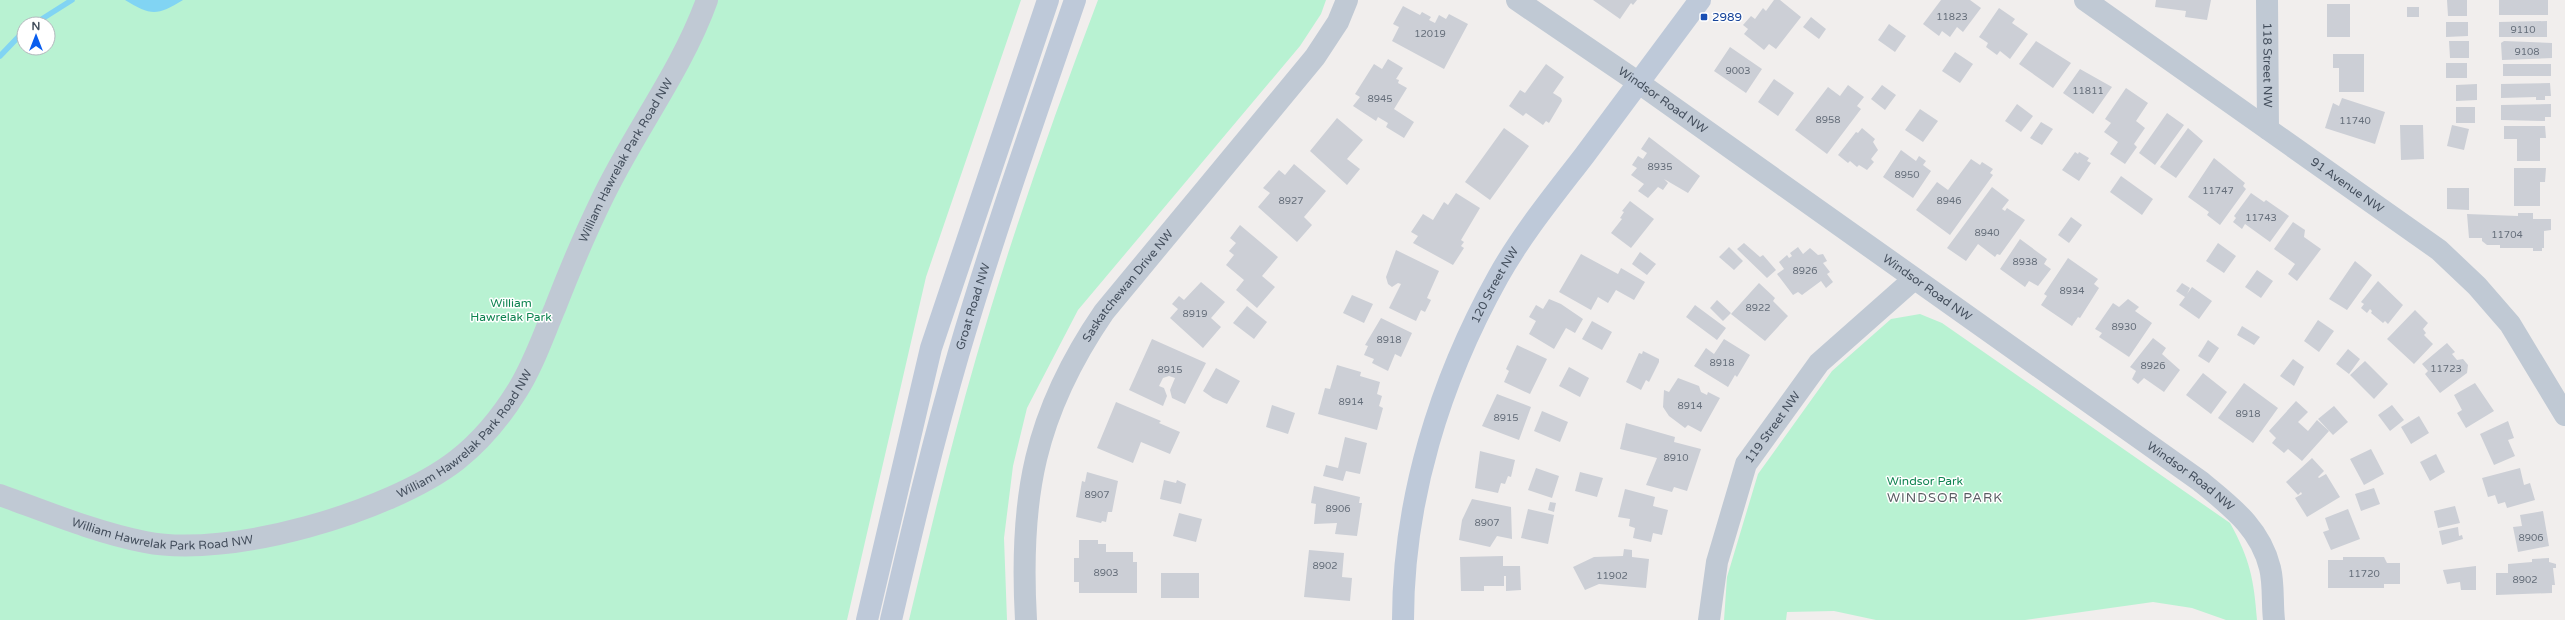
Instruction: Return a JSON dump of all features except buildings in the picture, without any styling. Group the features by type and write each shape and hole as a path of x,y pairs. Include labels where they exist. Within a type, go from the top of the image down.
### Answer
{"main road":[{"path":"867,620 931,348 1048,0"},
{"name":"Groat Road NW","path":"891,620 932,450 961,345 986,264 1075,0"},
{"name":"120 Street NW","path":"1403,620 1408,545 1417,485 1435,419 1461,352 1498,276 1542,211 1700,0"}],"street":[{"name":"William Hawrelak Park Road NW","path":"0,495 92,528 145,542 173,546 219,545 273,537 334,519 421,483 457,459 493,425 518,390 536,355 580,244 618,166 640,132 694,35 707,0"},
{"name":"Saskatchewan Drive NW","path":"1026,620 1024,540 1028,498 1037,450 1052,406 1079,349 1104,312 1315,57 1338,22 1347,0"},
{"name":"Windsor Road NW","path":"1517,0 1639,83 2200,481 2239,514 2260,537 2270,568 2274,620"},
{"name":"91 Avenue NW","path":"2085,0 2439,250 2477,286 2510,324 2565,415"},
{"name":"118 Street NW","path":"2268,0 2268,129"},
{"name":"119 Street NW","path":"1709,620 1717,562 1746,464 1819,363 1914,279"}],"green space":[{"name":"William Hawrelak Park","path":"0,0 1021,0 926,277 847,620 0,620"},
{"path":"1098,0 1326,0 1321,14 1300,46 1078,310 1027,408 1013,466 1004,538 1007,620 909,620 949,455 989,313 1033,178"},
{"name":"Windsor Park","path":"1920,314 1942,323 2230,523 2247,559 2254,593 2257,620 2226,620 2192,608 2153,602 2025,620 1876,620 1834,611 1787,612 1786,620 1724,620 1727,577 1758,474 1832,371 1891,319"}],"water":[{"path":"125,0 183,0 167,9 154,12 141,9"}],"waterway":[{"path":"47,16 72,0"},
{"path":"0,56 16,39"}],"place":[{"name":"2989","path":"1704,17"}],"district":[{"name":"WINDSOR PARK","path":"1945,497"}]}
